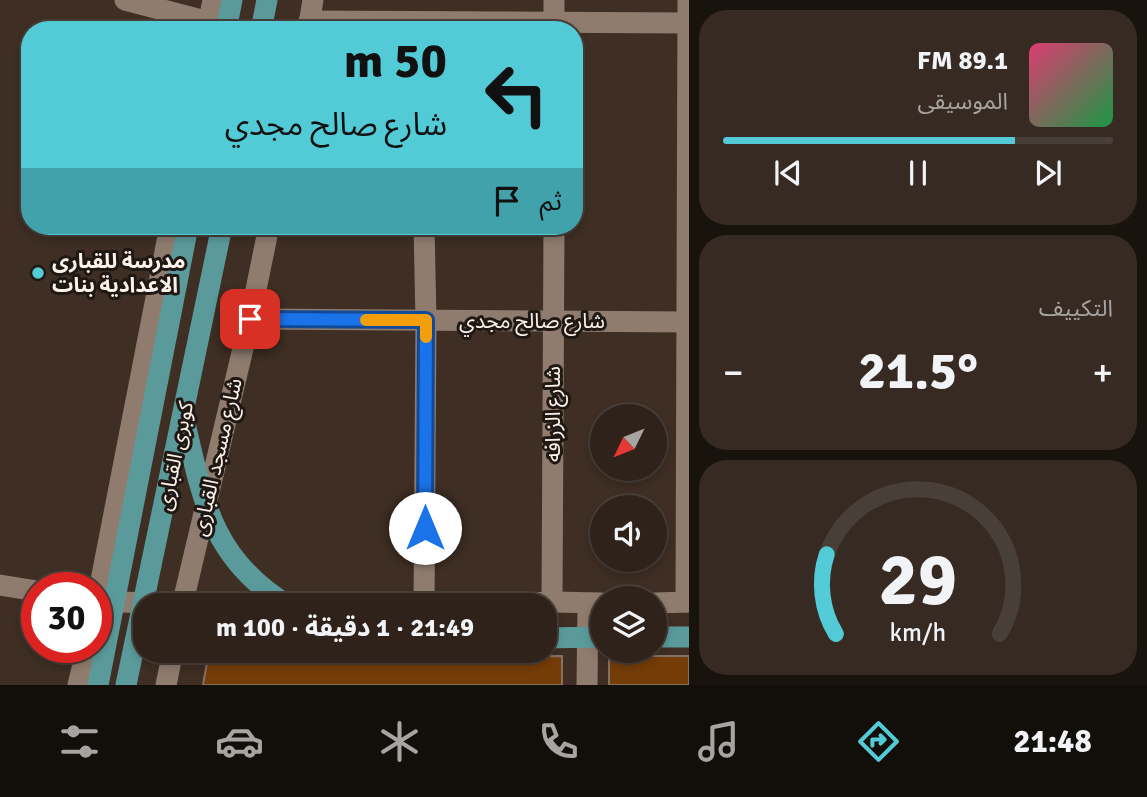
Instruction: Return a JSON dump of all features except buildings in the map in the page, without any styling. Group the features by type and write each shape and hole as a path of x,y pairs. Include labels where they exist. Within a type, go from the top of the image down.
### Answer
{"main road":[{"path":"218,21 232,0"},
{"path":"263,21 267,0"},
{"name":"كوبرى القبارى","path":"98,685 186,235"},
{"name":"كوبرى القبارى","path":"126,685 220,235"},
{"path":"183,418 198,480 216,533 241,567 269,593"},
{"path":"557,638 590,637"},
{"path":"667,637 688,637"}],"street":[{"path":"125,0 194,21"},
{"path":"213,0 214,21"},
{"path":"554,0 554,21"},
{"path":"667,603 687,602 688,0"},
{"path":"310,17 366,21"},
{"path":"583,25 688,23"},
{"path":"103,572 168,235"},
{"name":"شارع مسجد القبارى","path":"185,593 267,235"},
{"path":"424,235 424,593"},
{"name":"شارع الزرافه","path":"552,593 554,235"},
{"name":"شارع صالح مجدي","path":"250,319 688,321"},
{"path":"0,585 21,588"},
{"path":"557,602 590,603"},
{"path":"112,603 133,604"},
{"path":"587,685 590,654"},
{"path":"78,685 83,663"},
{"path":"166,685 171,663"}],"slow traffic":[{"path":"366,320 426,320 426,337"}],"place":[{"name":"مدرسة للقبارى الاعدادية بنات","path":"38,273"}],"route":[{"path":"250,319 426,320 425,528"}]}
